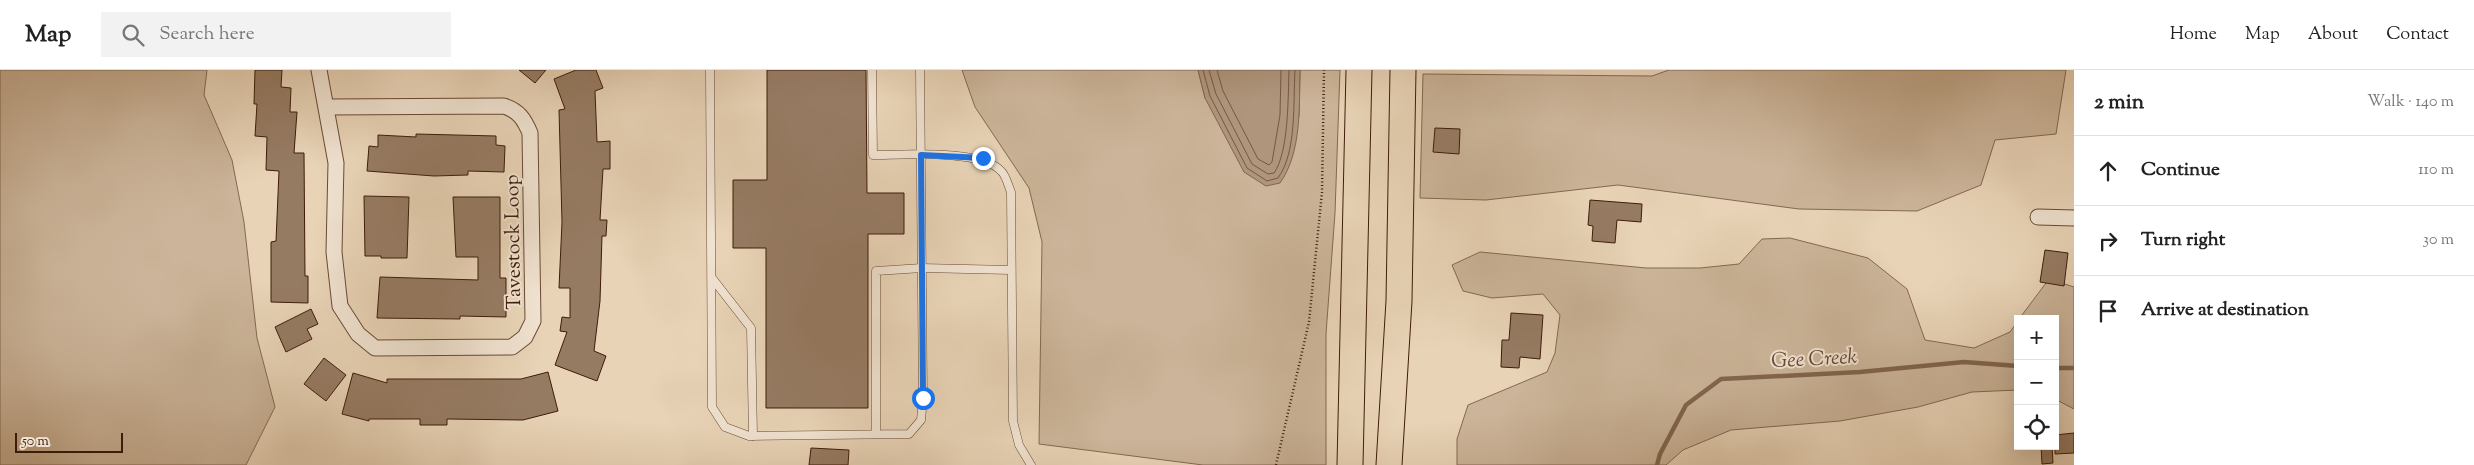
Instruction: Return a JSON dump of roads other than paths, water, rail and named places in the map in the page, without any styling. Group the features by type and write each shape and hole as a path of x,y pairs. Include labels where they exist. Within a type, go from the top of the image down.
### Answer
{"main road":[{"path":"1350,465 1358,70"},
{"path":"1389,465 1399,301 1404,70"}],"street":[{"name":"Tavestock Loop","path":"319,70 336,163 334,252 340,306 358,334 375,348 512,347 525,336 532,320 530,133 523,118 515,110 504,106 327,107"},
{"path":"2038,217 2074,218"}],"lane":[{"path":"710,70 712,406 725,427 753,436 909,434 921,420 923,398 920,70"},
{"path":"872,70 873,155 983,158 1002,171 1011,192 1013,421 1019,446 1031,465"},
{"path":"876,434 876,271 922,268 1011,270"},
{"path":"712,278 751,328 753,436"}],"water":[{"path":"1198,70 1300,70 1296,143 1287,171 1280,183 1266,186 1244,172 1205,98"}],"waterway":[{"name":"Gee Creek","path":"1657,465 1660,454 1686,405 1721,379 1860,372 1964,362 2014,366"},
{"name":"Gee Creek","path":"2059,368 2074,368"}]}
